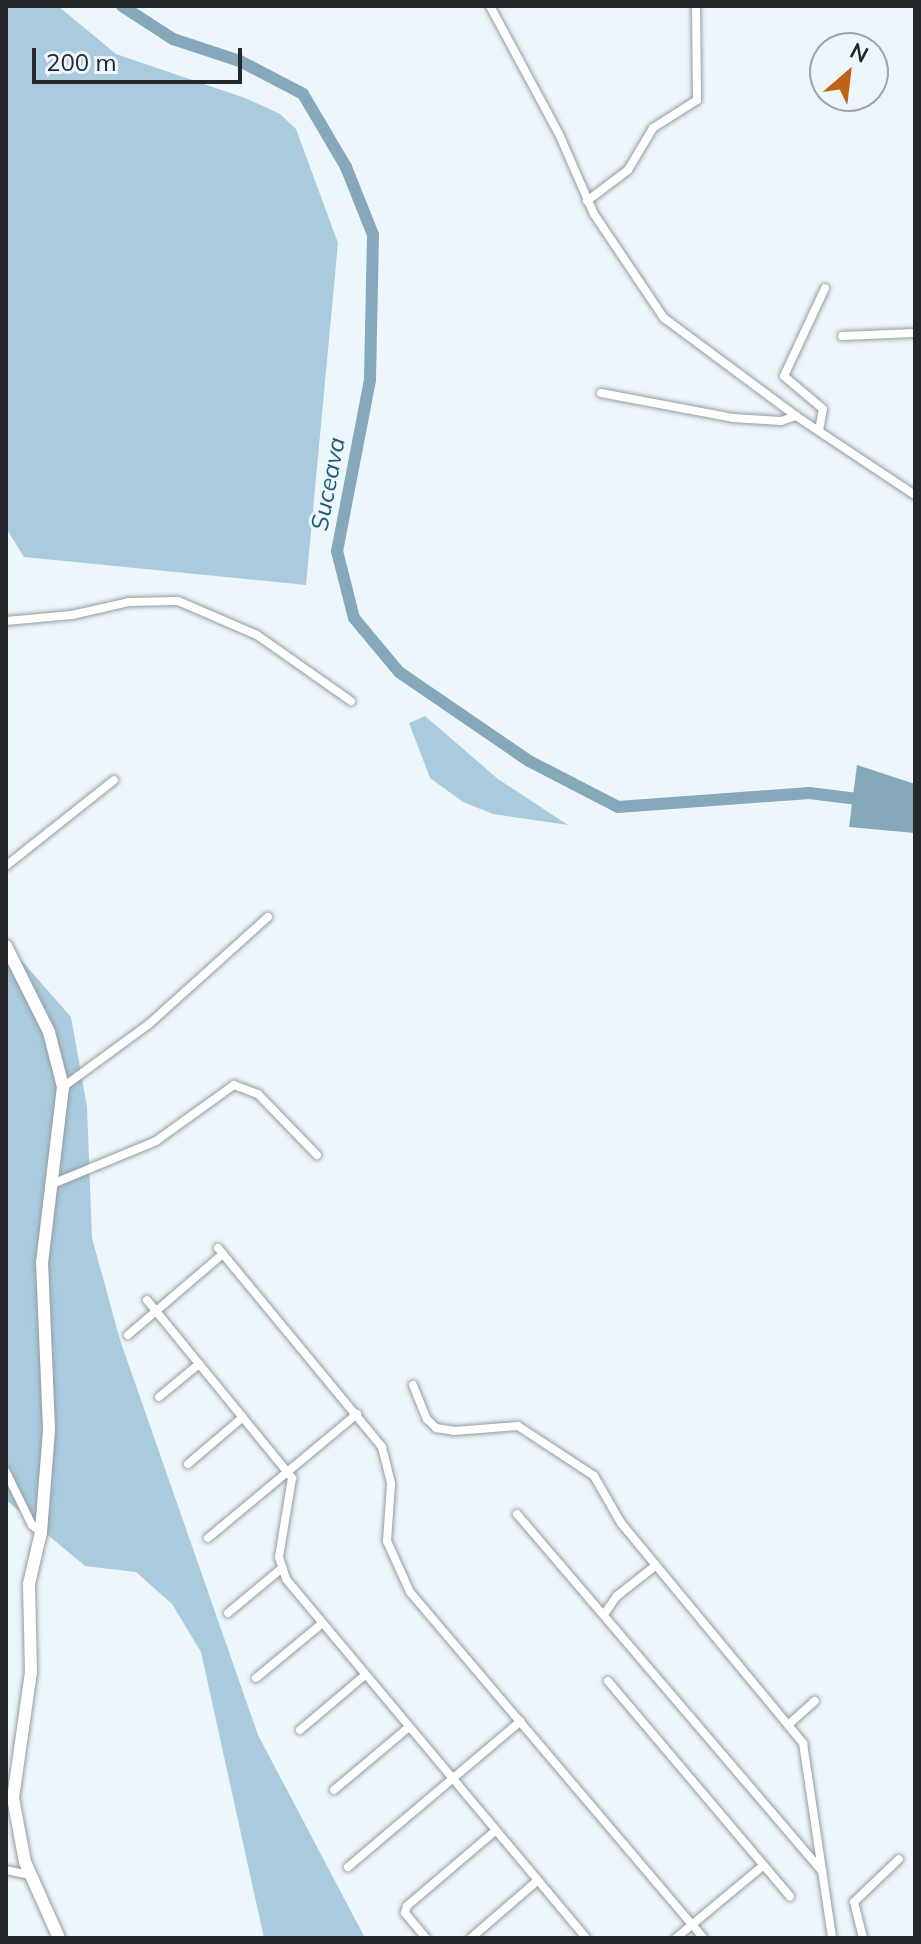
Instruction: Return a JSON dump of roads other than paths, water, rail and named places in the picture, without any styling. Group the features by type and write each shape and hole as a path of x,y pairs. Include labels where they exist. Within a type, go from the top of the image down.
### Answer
{"main road":[{"path":"6,946 49,1032 63,1087 49,1185 41,1288 51,1398 41,1532 29,1584 31,1672 13,1798 17,1837 29,1875 59,1938"}],"street":[{"path":"490,6 559,134 587,201 664,318 796,416 915,495"},
{"path":"587,201 628,170 653,128 697,100 701,76 696,6"},
{"path":"819,431 823,409 784,376 825,288"},
{"path":"842,336 915,333"},
{"path":"601,393 733,418 781,421 796,416"},
{"path":"6,621 72,615 129,602 178,601 257,635 351,701"},
{"path":"6,866 114,780"},
{"path":"63,1087 149,1024 268,917"},
{"path":"49,1185 156,1141 234,1085 258,1094 317,1155"},
{"path":"128,1335 221,1251 357,1414 386,1456 391,1484 385,1527 401,1577 703,1938"},
{"path":"147,1300 288,1471 293,1490 281,1569 228,1613"},
{"path":"159,1397 199,1364"},
{"path":"413,1385 427,1419 436,1428 454,1431 518,1426 594,1476 621,1523 788,1725 806,1749 832,1938"},
{"path":"208,1538 357,1414"},
{"path":"188,1464 243,1417"},
{"path":"6,1472 32,1525 41,1532"},
{"path":"517,1514 823,1871"},
{"path":"605,1613 655,1566"},
{"path":"281,1569 320,1625 453,1779 580,1936"},
{"path":"256,1678 320,1625"},
{"path":"300,1730 364,1676"},
{"path":"608,1681 790,1896"},
{"path":"788,1725 815,1701"},
{"path":"348,1867 521,1721"},
{"path":"334,1790 408,1728"},
{"path":"426,1938 405,1913 407,1906 495,1831"},
{"path":"863,1938 854,1902 899,1859"},
{"path":"676,1938 764,1865"},
{"path":"6,1870 29,1875"},
{"path":"471,1938 537,1881"}],"waterway":[{"name":"Suceava","path":"122,6 173,39 240,61 303,94 346,167 373,235 370,380 337,551 354,618 399,672 529,761 618,807 809,793 866,800"}]}
